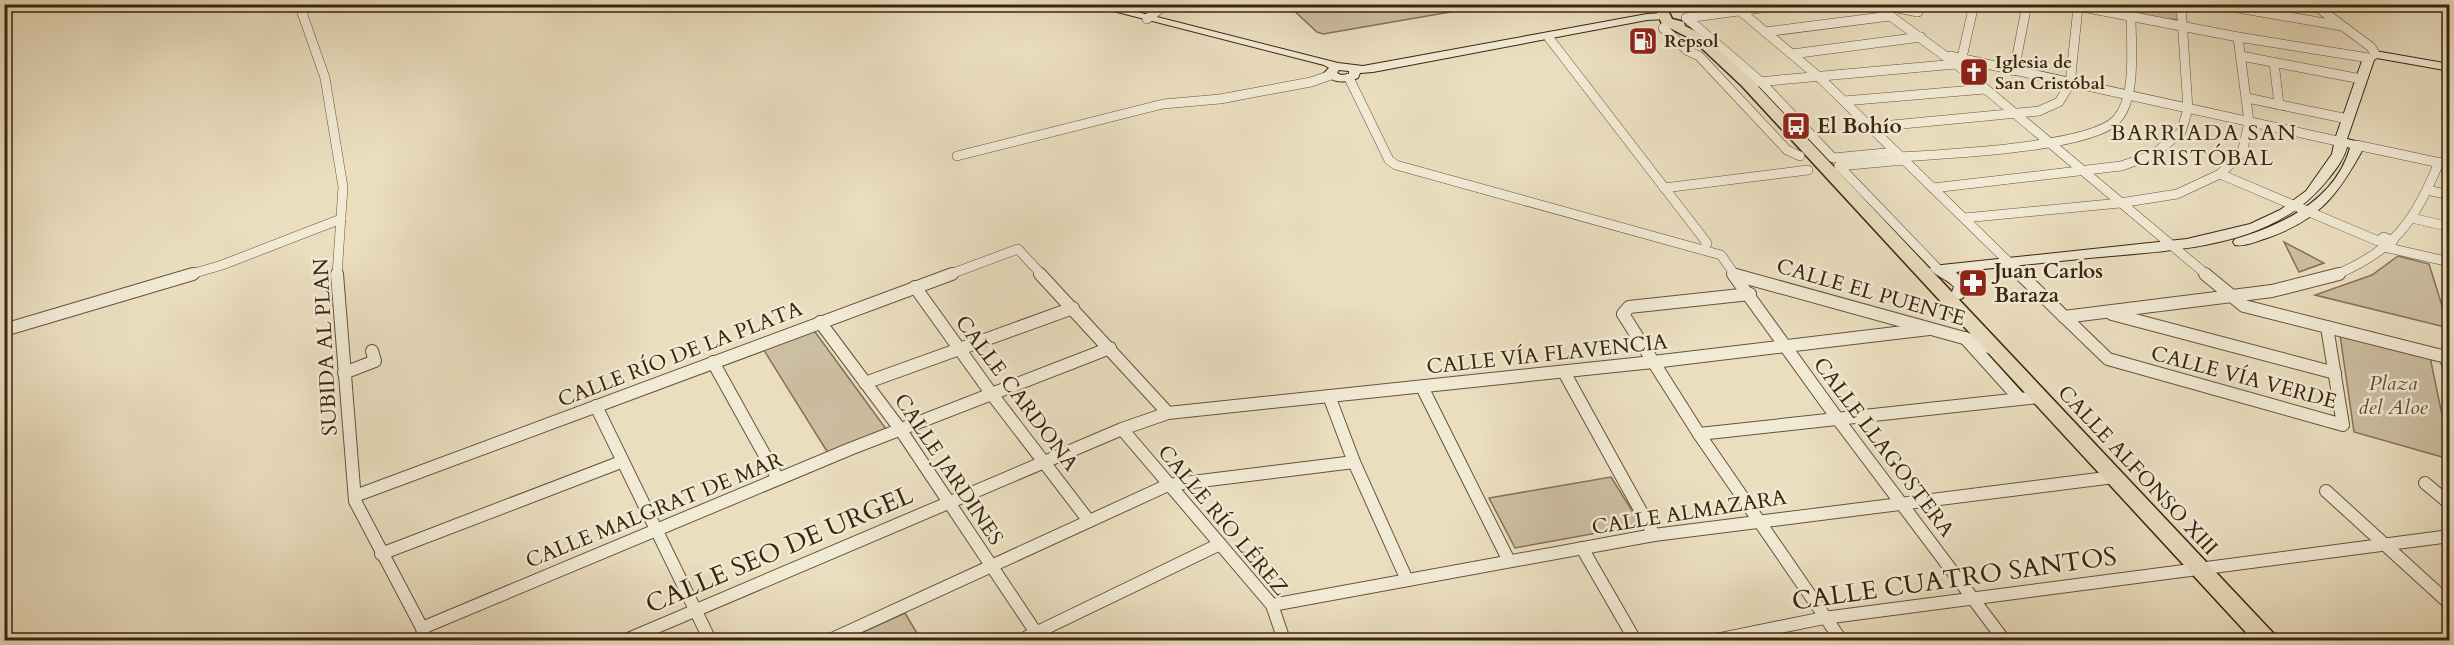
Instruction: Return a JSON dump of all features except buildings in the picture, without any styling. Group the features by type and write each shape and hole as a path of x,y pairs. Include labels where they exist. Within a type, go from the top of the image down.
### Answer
{"main road":[{"name":"CALLE ALFONSO XIII","path":"1673,16 1754,82 1807,154 1835,165 1920,268 1948,298 1971,334 1995,349 2266,640"}],"street":[{"name":"SUBIDA AL PLAN","path":"299,4 325,78 343,187 337,280 355,496 381,554 424,634"},
{"path":"1091,4 1334,71 1339,79 1383,68 1613,24 1790,4"},
{"path":"1147,19 1166,4"},
{"path":"1732,4 1819,76 2064,317 2233,297 2314,283 2366,262 2389,244 2421,206 2427,190 2444,164 2014,71 1959,62 1819,76 1754,82"},
{"path":"1876,4 1920,8 1912,31"},
{"path":"1876,4 1942,53 1959,62 2014,114 2244,306 2448,357 2450,372"},
{"path":"1959,62 1974,4"},
{"path":"2014,71 2027,4"},
{"path":"2067,4 2238,37 2450,68"},
{"path":"1933,188 2121,166 2153,155 2181,132 2188,109 2181,4"},
{"path":"2215,4 2342,26"},
{"path":"2174,249 2248,229 2276,218 2294,206 2321,181 2340,149 2361,79 2372,56 2371,47 2313,4"},
{"path":"1871,127 2039,111 2059,102 2070,84 2078,7"},
{"path":"1613,24 1627,16 1657,10 1673,16 1754,82 1939,270 1960,283 1961,290 1958,295 1948,298"},
{"path":"1673,16 1688,51 1699,56 1787,150 1807,154"},
{"path":"1765,32 1890,16"},
{"path":"1664,188 1901,156 2048,142 2090,135 2116,120 2128,96 2131,17"},
{"path":"1964,218 2120,203 2177,194 2220,174 2242,153 2249,122 2238,37"},
{"path":"1352,75 1389,160 1396,165 1704,249 1707,243 1549,38"},
{"path":"1792,54 1921,38"},
{"path":"2241,56 2361,79"},
{"path":"2274,62 2279,105"},
{"path":"957,156 1164,104 1220,99 1311,82 1334,71"},
{"path":"1844,101 1985,89"},
{"path":"2247,98 2348,119"},
{"path":"1920,268 1939,270 2012,266 2226,245 2259,236 2290,223 2308,212 2336,187 2356,145"},
{"path":"1807,154 1799,163 1808,170"},
{"path":"2220,174 2378,242 2384,237 2389,244 2450,262"},
{"path":"2427,190 2450,195"},
{"path":"2412,218 2450,226"},
{"path":"4,330 222,265 341,219"},
{"name":"CALLE RÍO DE LA PLATA","path":"355,496 1018,249 1073,308"},
{"name":"CALLE LLAGOSTERA","path":"1704,249 1721,255 1723,261 1736,274 1837,418 2004,640"},
{"path":"1953,277 2012,266"},
{"name":"CALLE EL PUENTE","path":"1736,274 1929,329 1971,334"},
{"name":"CALLE CARDONA","path":"915,287 991,393 1089,521"},
{"path":"1750,294 1629,307 1623,314 1699,434 1840,640"},
{"path":"865,383 1073,308 1168,413"},
{"path":"2105,312 2335,373"},
{"name":"CALLE VÍA VERDE","path":"2064,317 2108,359 2343,424 2327,327"},
{"name":"CALLE JARDINES","path":"820,322 900,429 1039,637"},
{"name":"CALLE VÍA FLAVENCIA","path":"1044,463 1122,429 1168,413 1564,372 1929,329"},
{"path":"1971,334 2019,399"},
{"name":"CALLE MALGRAT DE MAR","path":"424,634 655,529 900,429 1110,348"},
{"path":"344,372 375,361 372,351"},
{"path":"713,362 778,479"},
{"path":"1564,372 1654,535"},
{"path":"1422,387 1509,561"},
{"path":"1329,396 1354,462 1407,580"},
{"path":"1699,434 2039,397"},
{"path":"596,406 621,462 710,640"},
{"name":"CALLE RÍO LÉREZ","path":"1122,429 1272,605 1284,640"},
{"path":"381,554 621,462"},
{"path":"830,640 1168,485 1354,462"},
{"name":"CALLE SEO DE URGEL","path":"626,640 1044,463"},
{"name":"CALLE ALMAZARA","path":"1272,605 1654,535 2114,477"},
{"path":"2425,483 2450,504"},
{"path":"2326,491 2450,604"},
{"name":"CALLE CUATRO SANTOS","path":"1716,640 1824,618 2450,536"},
{"path":"1021,640 1039,637 1220,544"},
{"path":"1582,548 1635,640"}],"green space":[{"path":"1288,5 1491,5 1323,34 1317,32"},
{"path":"2087,5 2177,5 2178,20 2171,20"},
{"path":"2284,242 2324,263 2299,272"},
{"path":"2398,256 2429,264 2449,328 2315,295 2372,275"},
{"path":"810,325 886,429 828,453 760,344"},
{"name":"Plaza del Aloe","path":"2340,335 2430,357 2449,448 2449,459 2354,432"},
{"path":"1611,477 1641,525 1515,548 1489,498"},
{"path":"905,613 921,640 845,640"}],"place":[{"name":"Repsol","path":"1643,41"},
{"name":"Iglesia de San Cristóbal","path":"1974,72"},
{"name":"El Bohío","path":"1796,126"},
{"name":"Juan Carlos Baraza","path":"1973,283"}],"district":[{"name":"BARRIADA SAN CRISTÓBAL","path":"2204,144"}]}
